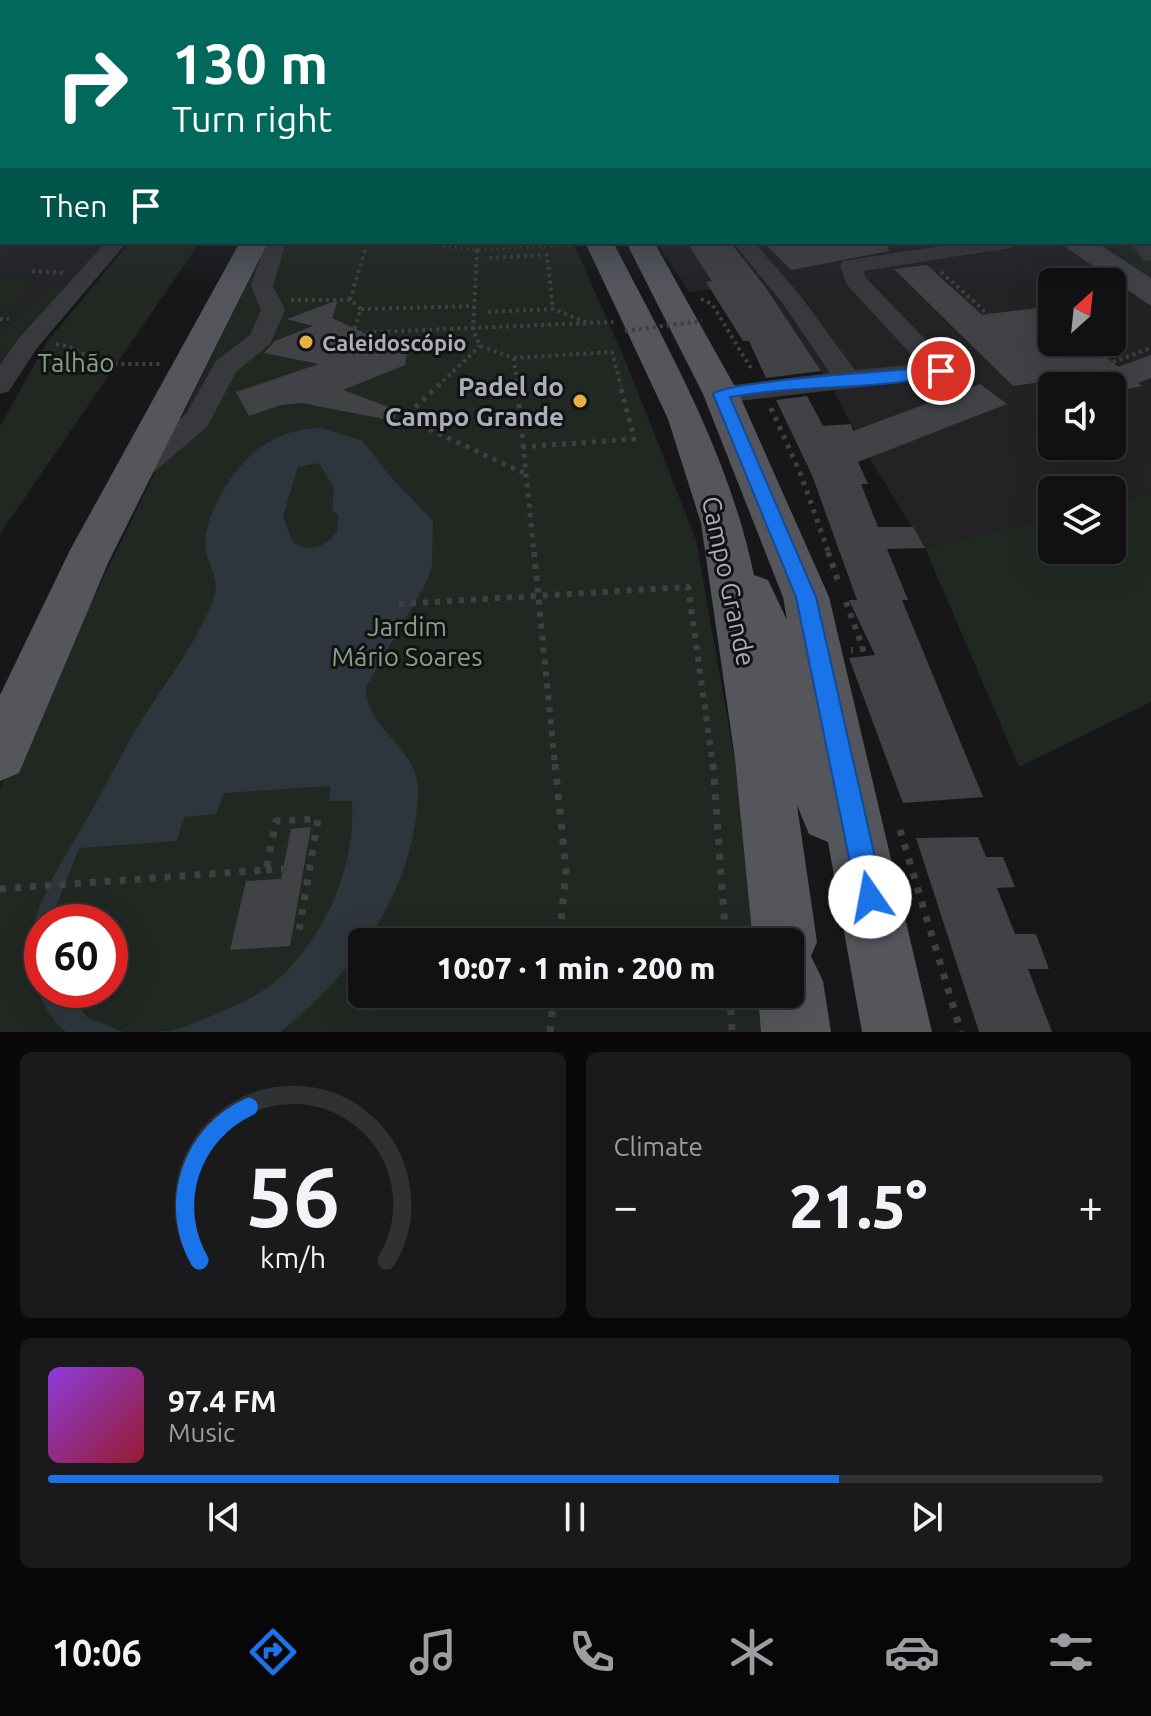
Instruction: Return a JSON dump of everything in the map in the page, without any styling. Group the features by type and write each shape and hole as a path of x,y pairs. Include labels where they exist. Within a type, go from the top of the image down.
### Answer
{"main road":[{"path":"0,754 86,563 253,244"},
{"name":"Campo Grande","path":"605,244 721,394 806,597 897,1032"},
{"name":"Campo Grande","path":"605,244 686,419 722,523 763,759 783,928"},
{"path":"722,523 770,636 835,832 877,927"},
{"path":"0,688 86,563"},
{"path":"793,1008 796,1032"}],"street":[{"path":"0,385 27,344 115,244"},
{"path":"137,469 197,420 225,367 261,339 273,310 262,286 275,244"},
{"path":"745,244 791,299 848,379"},
{"path":"721,394 941,371 855,280 851,266 878,251 964,244"}],"path":[{"path":"350,300 366,244"},
{"path":"424,244 477,250 605,244"},
{"path":"477,244 473,330 480,346 514,358 612,352 634,439 522,447"},
{"path":"918,246 1062,381 1151,348"},
{"path":"489,258 547,255 553,309"},
{"path":"270,300 350,300 361,309 474,306"},
{"path":"361,309 353,333 587,324 553,309 488,312"},
{"path":"0,319 9,319"},
{"path":"625,331 702,321"},
{"path":"27,344 47,342 68,346 102,364 192,363"},
{"path":"408,414 480,346"},
{"path":"514,358 566,870 560,928"},
{"path":"411,421 524,473"},
{"path":"399,604 688,587 713,760 725,928"},
{"path":"266,870 276,821 318,819 299,931"},
{"path":"0,889 310,867"},
{"path":"550,1032 553,1008"},
{"path":"731,1008 732,1032"}],"shaded area":[{"path":"0,244 105,244 0,370"},
{"path":"658,244 1099,244 1151,277 1151,494 1126,500 1126,476 1038,476 1038,521 925,548 868,456 831,386 779,308 717,289 689,292"},
{"path":"322,428 363,441 387,473 433,521 432,566 426,583 366,687 367,700 378,722 411,763 416,775 418,799 408,854 398,884 375,928 348,928 348,966 327,990 280,1032 158,1032 187,1026 216,1014 247,1000 275,982 309,944 322,923 343,876 349,851 352,801 329,801 330,786 224,793 216,814 184,817 177,841 79,848 57,904 41,904 132,736 205,619 215,596 214,577 206,552 206,532 223,490 252,454 284,434","holes":["319,463 334,488 332,510 338,515 337,531 328,541 310,548 292,541 283,516 298,467"]},
{"path":"46,1008 80,1008 88,1018 123,1032 66,1032"}],"green space":[{"name":"Talhão","path":"128,244 199,244 0,534 0,426 47,342"},
{"name":"Jardim Mário Soares","path":"267,244 574,244 625,360 696,540 747,829 755,928 348,928 348,1008 762,1008 764,1032 0,1032 0,788"},
{"path":"1099,244 1151,244 1151,277"},
{"path":"0,279 36,281 8,310 0,313"},
{"path":"54,284 63,288 9,348 0,352 0,333"},
{"path":"1151,494 1151,702 1019,767 925,548 1038,521 1038,564 1126,564 1126,500"}],"building":[{"path":"687,244 732,244 766,288 821,371 766,378 749,341 743,341 706,282 712,281"},
{"path":"765,244 888,244 889,251 791,270"},
{"path":"1099,244 1151,278 1151,306 1126,289 1126,268 1096,268 1064,246"},
{"path":"927,265 982,315 1038,308 1038,356 1105,356 1118,367 1151,355 1151,378 1138,383 1142,386 1126,389 1126,372 1038,372 1038,382 1013,386 894,269"},
{"path":"338,300 332,318 379,340 389,337 409,343 405,365 343,390 397,410 394,421 302,403 281,405 249,416 236,392 319,364 264,353 275,341 313,326 287,319"},
{"path":"980,384 1007,404 858,462 868,484 861,484 878,527 913,527 925,548 887,549 908,600 902,600 983,797 903,803 849,658 875,655 849,600 857,600 812,475 776,400 807,396 823,426 851,424 853,431"},
{"path":"311,827 290,946 230,950 246,881 281,879 291,829"},
{"path":"978,837 986,857 1003,857 1015,887 997,888 1015,934 1036,934 1049,969 1028,969 1052,1032 979,1032 916,838"}],"place":[{"name":"Caleidoscópio","path":"306,342"},
{"name":"Padel do Campo Grande","path":"580,401"}],"route":[{"path":"870,897 806,597 721,394 762,386 894,378 941,371"}]}
